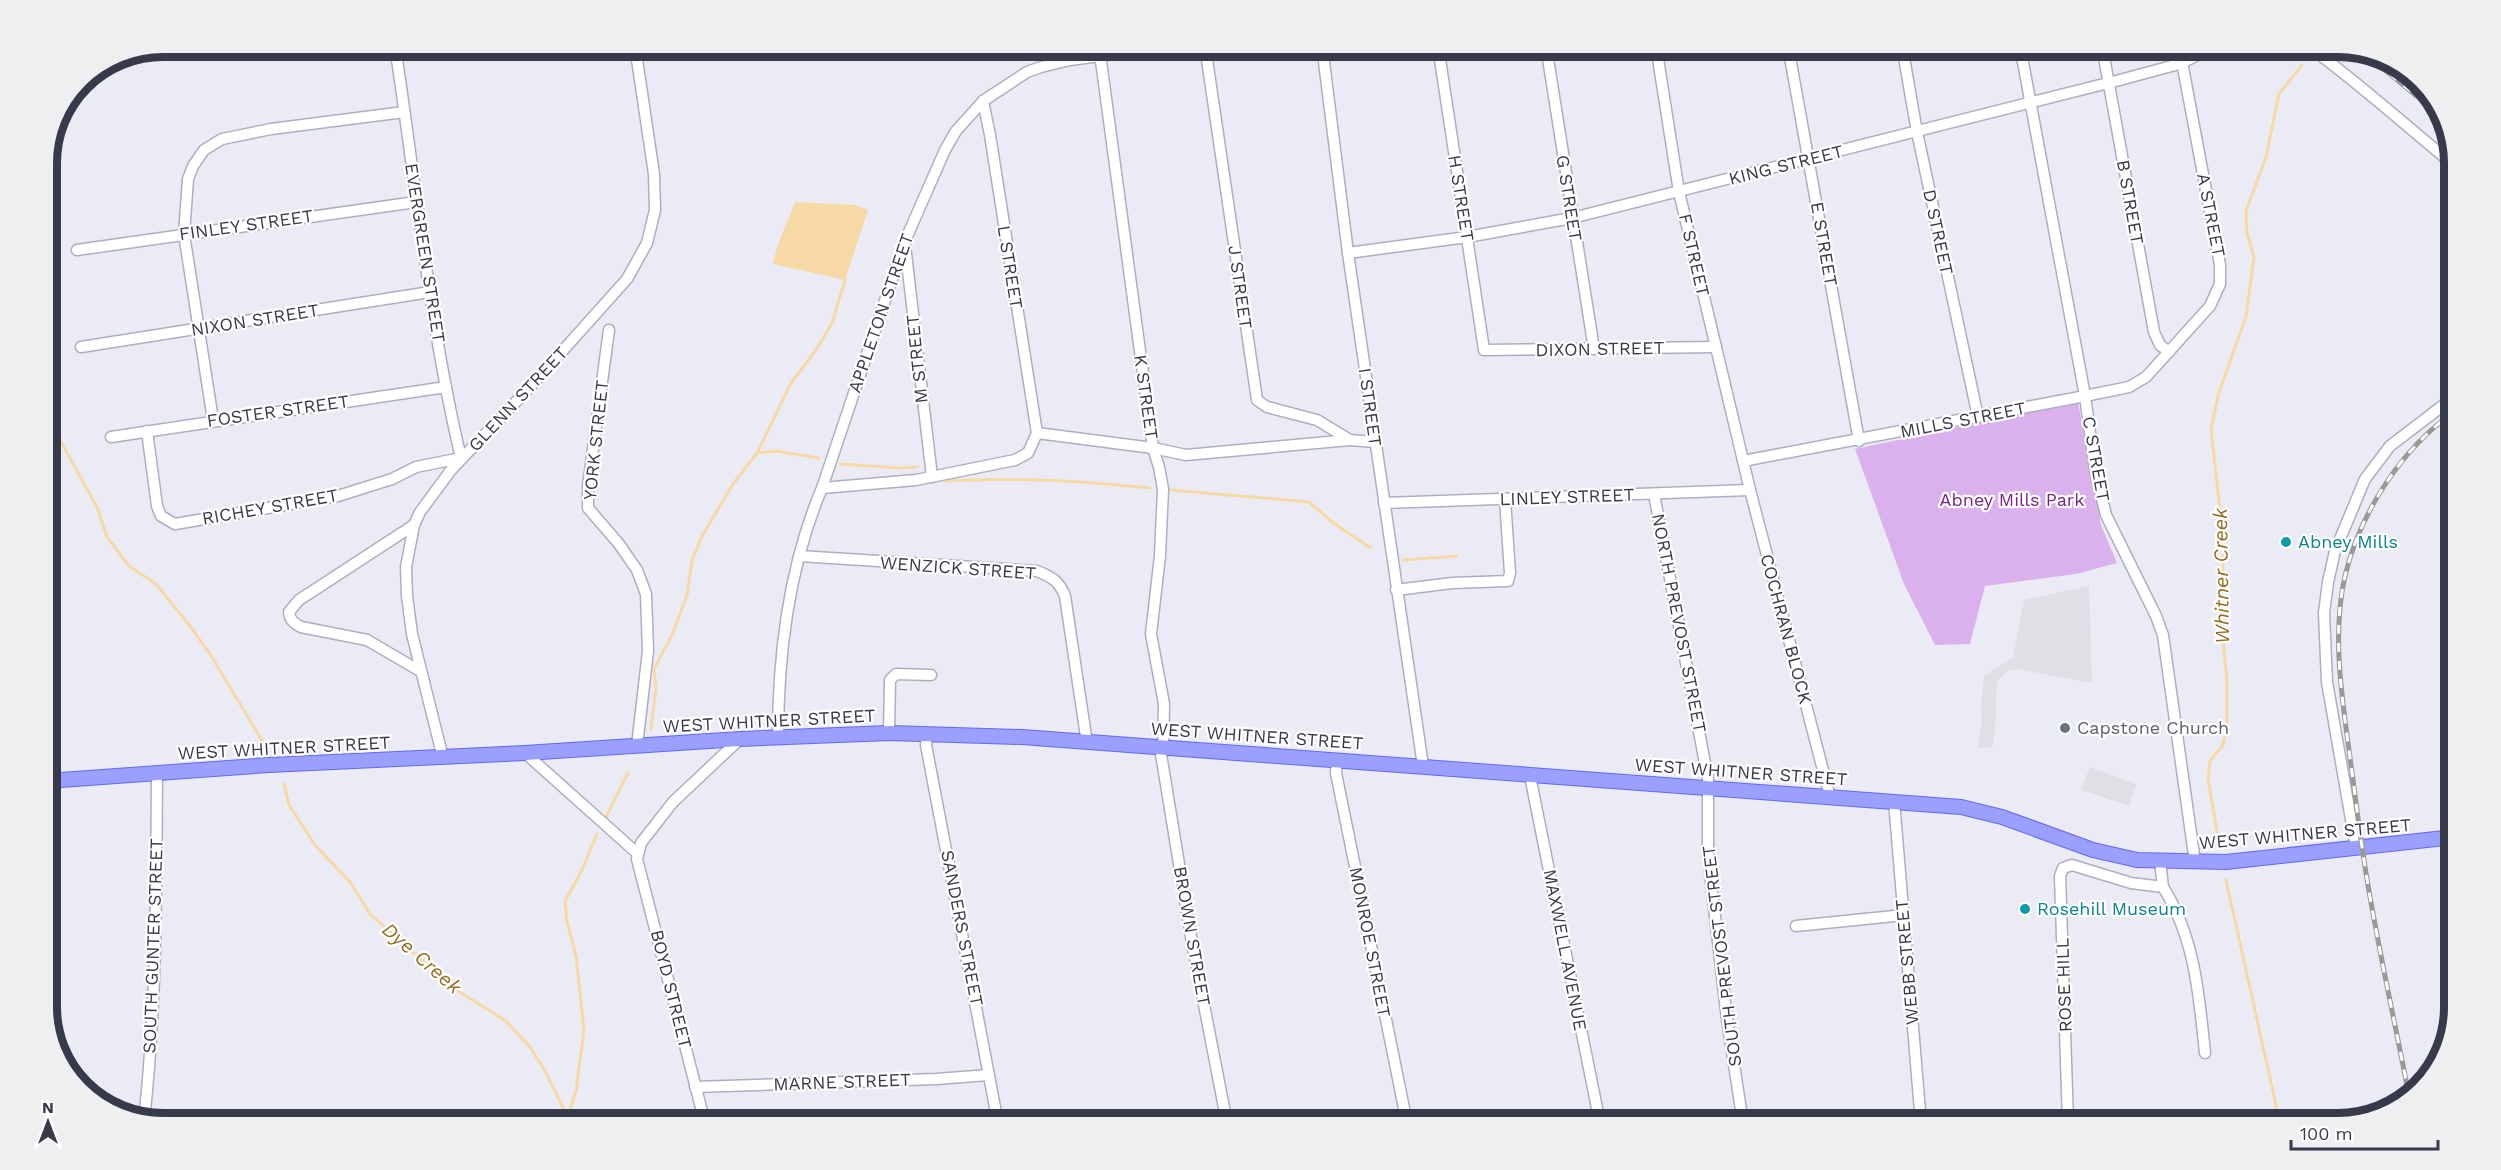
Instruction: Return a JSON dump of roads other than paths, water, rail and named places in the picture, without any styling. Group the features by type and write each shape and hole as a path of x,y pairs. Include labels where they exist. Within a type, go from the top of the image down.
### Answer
{"main road":[{"name":"WEST WHITNER STREET","path":"57,780 740,739 927,733 1022,737 1961,807 2002,817 2093,850 2138,860 2226,862 2444,838"}],"street":[{"name":"EVERGREEN STREET","path":"396,57 430,292 461,458"},
{"name":"GLENN STREET","path":"443,758 420,671 407,596 406,567 414,525 420,512 461,458 607,304 627,279 647,243 655,210 654,174 637,57"},
{"name":"APPLETON STREET","path":"778,738 780,675 789,607 806,526 822,488 904,241 956,130 983,101 1027,72 1080,57"},
{"name":"K STREET","path":"1101,57 1153,448 1163,489 1160,556 1151,634 1164,704 1162,748"},
{"name":"J STREET","path":"1207,57 1257,400 1267,407 1317,420 1350,440 1375,442"},
{"name":"I STREET","path":"1323,57 1348,254 1423,766"},
{"name":"H STREET","path":"1440,57 1484,350"},
{"name":"G STREET","path":"1548,57 1594,349"},
{"name":"F STREET","path":"1658,57 1679,192 1743,461"},
{"name":"E STREET","path":"1790,57 1859,441"},
{"name":"D STREET","path":"1904,57 1917,132 1978,417"},
{"name":"C STREET","path":"2022,57 2085,396 2095,470 2106,515 2156,616 2163,635 2196,862"},
{"name":"B STREET","path":"2104,57 2154,332 2160,345 2169,352"},
{"name":"KING STREET","path":"1348,254 1467,237 1572,218 2109,83 2193,57"},
{"path":"2323,57 2356,81 2393,116 2444,157"},
{"name":"A STREET","path":"2169,352 2210,306 2216,295 2221,273 2182,62"},
{"name":"L STREET","path":"983,101 1037,433"},
{"path":"213,420 184,234 188,179 204,150 222,139 271,129 404,112"},
{"name":"FINLEY STREET","path":"77,250 416,202"},
{"name":"M STREET","path":"904,241 932,477"},
{"name":"NIXON STREET","path":"81,347 430,292"},
{"name":"YORK STREET","path":"609,330 588,486 588,508 619,544 637,570 646,594 648,651 636,746"},
{"name":"DIXON STREET","path":"1484,350 1716,347"},
{"name":"MILLS STREET","path":"1743,461 1859,441 2139,383 2169,352"},
{"name":"FOSTER STREET","path":"111,437 446,387"},
{"path":"2356,848 2327,682 2324,613 2328,582 2335,551 2365,479 2390,446 2444,405"},
{"name":"RICHEY STREET","path":"147,431 157,506 161,516 175,524 338,496 392,479 416,467 461,458"},
{"path":"822,488 932,477 1015,460 1028,453 1037,433 1153,448 1186,455 1350,440"},
{"name":"COCHRAN BLOCK","path":"1743,461 1830,796"},
{"name":"LINLEY STREET","path":"1384,503 1749,490"},
{"name":"NORTH PREVOST STREET","path":"1654,494 1697,716 1708,788"},
{"path":"1396,590 1452,583 1508,581 1510,573 1505,499"},
{"path":"414,525 299,600 290,612 290,617 292,622 301,627 367,640 420,671"},
{"name":"WENZICK STREET","path":"799,556 1037,571 1052,577 1060,585 1065,596 1087,743"},
{"path":"889,733 890,680 896,674 931,675"},
{"name":"SANDERS STREET","path":"927,733 927,744 996,1113"},
{"path":"525,753 638,854 641,843 673,802 740,739"},
{"name":"BROWN STREET","path":"1162,748 1192,943 1225,1113"},
{"name":"MONROE STREET","path":"1337,760 1336,773 1405,1113"},
{"name":"SOUTH GUNTER STREET","path":"145,1111 151,1055 155,978 157,773"},
{"name":"MAXWELL AVENUE","path":"1530,776 1598,1113"},
{"name":"SOUTH PREVOST STREET","path":"1708,788 1708,856 1727,1019 1741,1113"},
{"name":"WEBB STREET","path":"1894,801 1920,1113"},
{"name":"BOYD STREET","path":"638,854 637,860 702,1113"},
{"path":"2160,861 2163,887 2176,907 2192,954 2199,988 2205,1053"},
{"name":"ROSE HILL","path":"2068,1113 2061,876 2063,868 2072,865 2131,883 2163,887"},
{"path":"1796,926 1904,915"},
{"name":"MARNE STREET","path":"695,1087 936,1079 990,1075"}],"waterway":[{"name":"Whitner Creek","path":"2220,848 2208,779 2210,761 2223,745 2227,726 2227,681 2220,611 2224,546 2211,429 2219,392 2246,317 2254,257 2247,233 2246,211 2266,157 2279,94 2302,65"},
{"path":"651,729 656,688 654,669 673,633 687,595 692,560 702,536 733,484 757,453 791,383 818,347 832,323 845,280"},
{"name":"Dye Creek","path":"57,435 98,509 107,537 129,566 156,584 187,622 210,654 269,752"},
{"path":"757,453 777,451 818,458"},
{"path":"840,464 918,467"},
{"path":"945,481 1048,480 1150,488"},
{"path":"1171,490 1309,502 1336,525 1371,548"},
{"path":"1403,560 1457,556"},
{"path":"606,817 628,773"},
{"name":"Dye Creek","path":"284,784 289,805 315,845 350,882 370,914 455,989 506,1021 530,1047 545,1071 566,1113"},
{"path":"569,1113 576,1091 584,1030 576,956 567,922 565,901 581,872 597,834"},
{"name":"Whitner Creek","path":"2226,880 2278,1113"}],"railway":[{"path":"2379,65 2425,103"},
{"path":"2407,1087 2362,846 2342,694 2339,623 2345,576 2352,552 2372,506 2400,464 2417,444 2444,420"}],"place":[{"name":"Abney Mills","path":"2286,542"},
{"name":"Capstone Church","path":"2065,728"},
{"name":"Rosehill Museum","path":"2025,909"}],"park label":[{"name":"Abney Mills Park","path":"2012,500"}]}
